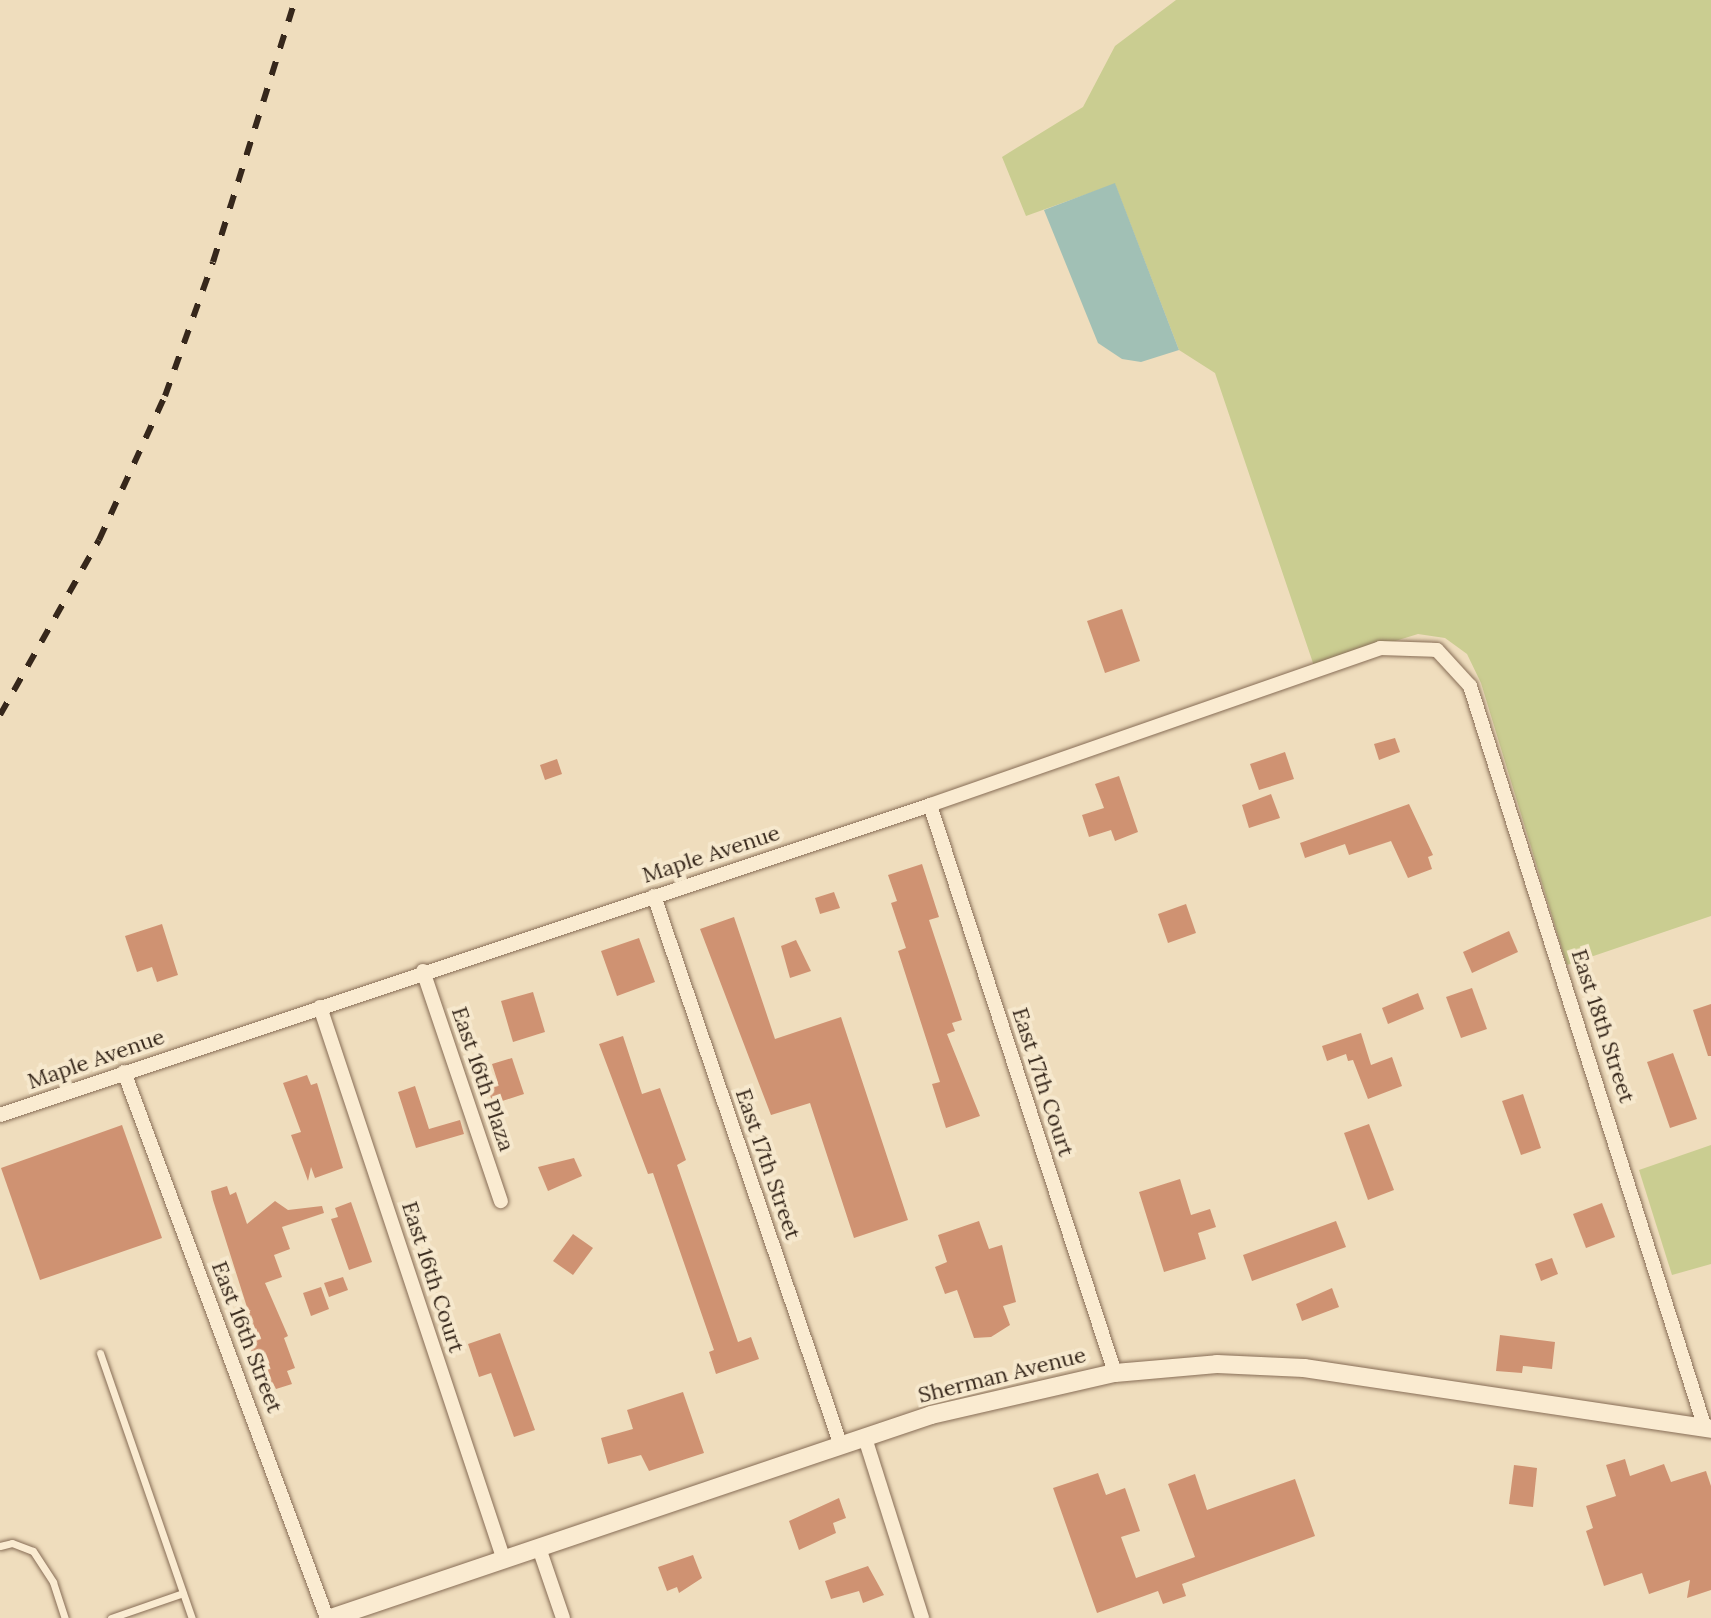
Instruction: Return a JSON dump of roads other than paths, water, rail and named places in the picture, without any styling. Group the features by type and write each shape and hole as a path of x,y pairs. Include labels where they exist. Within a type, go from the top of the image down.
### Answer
{"street":[{"name":"Maple Avenue","path":"0,1115 423,971 930,805 1380,648 1437,650"},
{"name":"East 18th Street","path":"1437,650 1470,686 1708,1428"},
{"name":"East 17th Court","path":"930,805 1115,1373"},
{"name":"East 17th Street","path":"654,896 841,1446"},
{"name":"East 16th Plaza","path":"423,971 501,1201"},
{"name":"East 16th Court","path":"320,1007 504,1560"},
{"name":"East 16th Street","path":"124,1072 329,1618"},
{"name":"Sherman Avenue","path":"329,1618 979,1401 1115,1373 1217,1364 1304,1368 1708,1428"},
{"path":"865,1438 922,1618"},
{"path":"539,1548 563,1618"}],"lane":[{"path":"100,1353 192,1618"},
{"path":"0,1546 12,1543 33,1551 53,1582 65,1618"},
{"path":"111,1618 183,1593"}],"water":[{"path":"1115,183 1179,350 1141,362 1122,359 1098,343 1044,210"}],"railway":[{"path":"0,715 99,540 165,396 213,262 295,0"}]}
